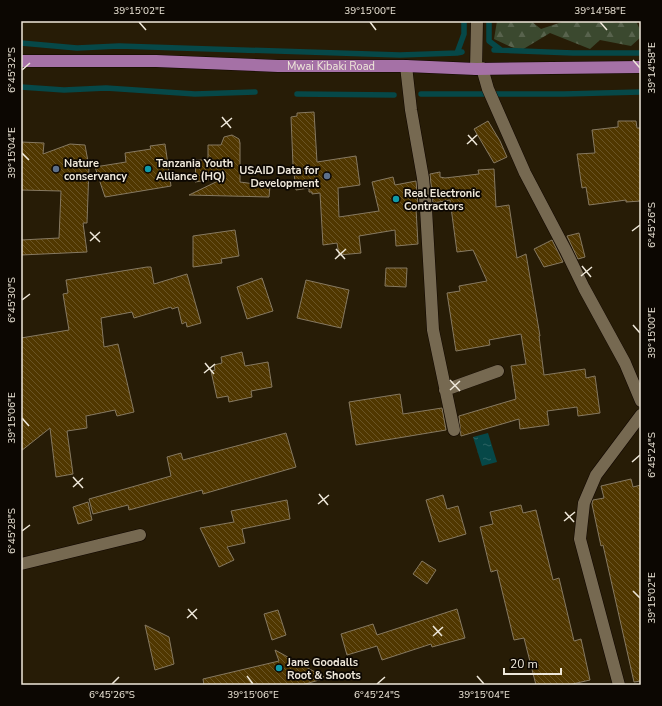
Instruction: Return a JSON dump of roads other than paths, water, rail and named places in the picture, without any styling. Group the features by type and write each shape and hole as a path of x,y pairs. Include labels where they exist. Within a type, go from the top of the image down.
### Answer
{"main road":[{"name":"Mwai Kibaki Road","path":"21,61 156,61 278,66 406,66 479,69 641,67"}],"street":[{"path":"477,21 479,69 499,116 525,173 584,288 625,363 641,401"},
{"path":"406,66 411,110 423,178 433,330 454,430"},
{"path":"446,390 498,372"},
{"path":"619,685 580,539 584,503 596,475 641,415"},
{"path":"21,564 140,535"}],"water":[{"path":"488,433 497,462 482,466 473,437"}],"waterway":[{"path":"457,53 464,34 464,21"},
{"path":"489,21 489,41 501,50"},
{"path":"21,43 77,48 119,46 400,55 462,52"},
{"path":"494,50 573,53 641,53"},
{"path":"21,87 64,90 106,88 195,94 255,92"},
{"path":"421,94 564,94 641,92"},
{"path":"297,94 394,95"}],"place":[{"name":"Nature conservancy","path":"56,169"},
{"name":"Tanzania Youth Alliance (HQ)","path":"148,169"},
{"name":"USAID Data for Development","path":"327,176"},
{"name":"Real Electronic Contractors","path":"396,199"},
{"name":"Jane Goodalls Root & Shoots","path":"279,668"}]}
